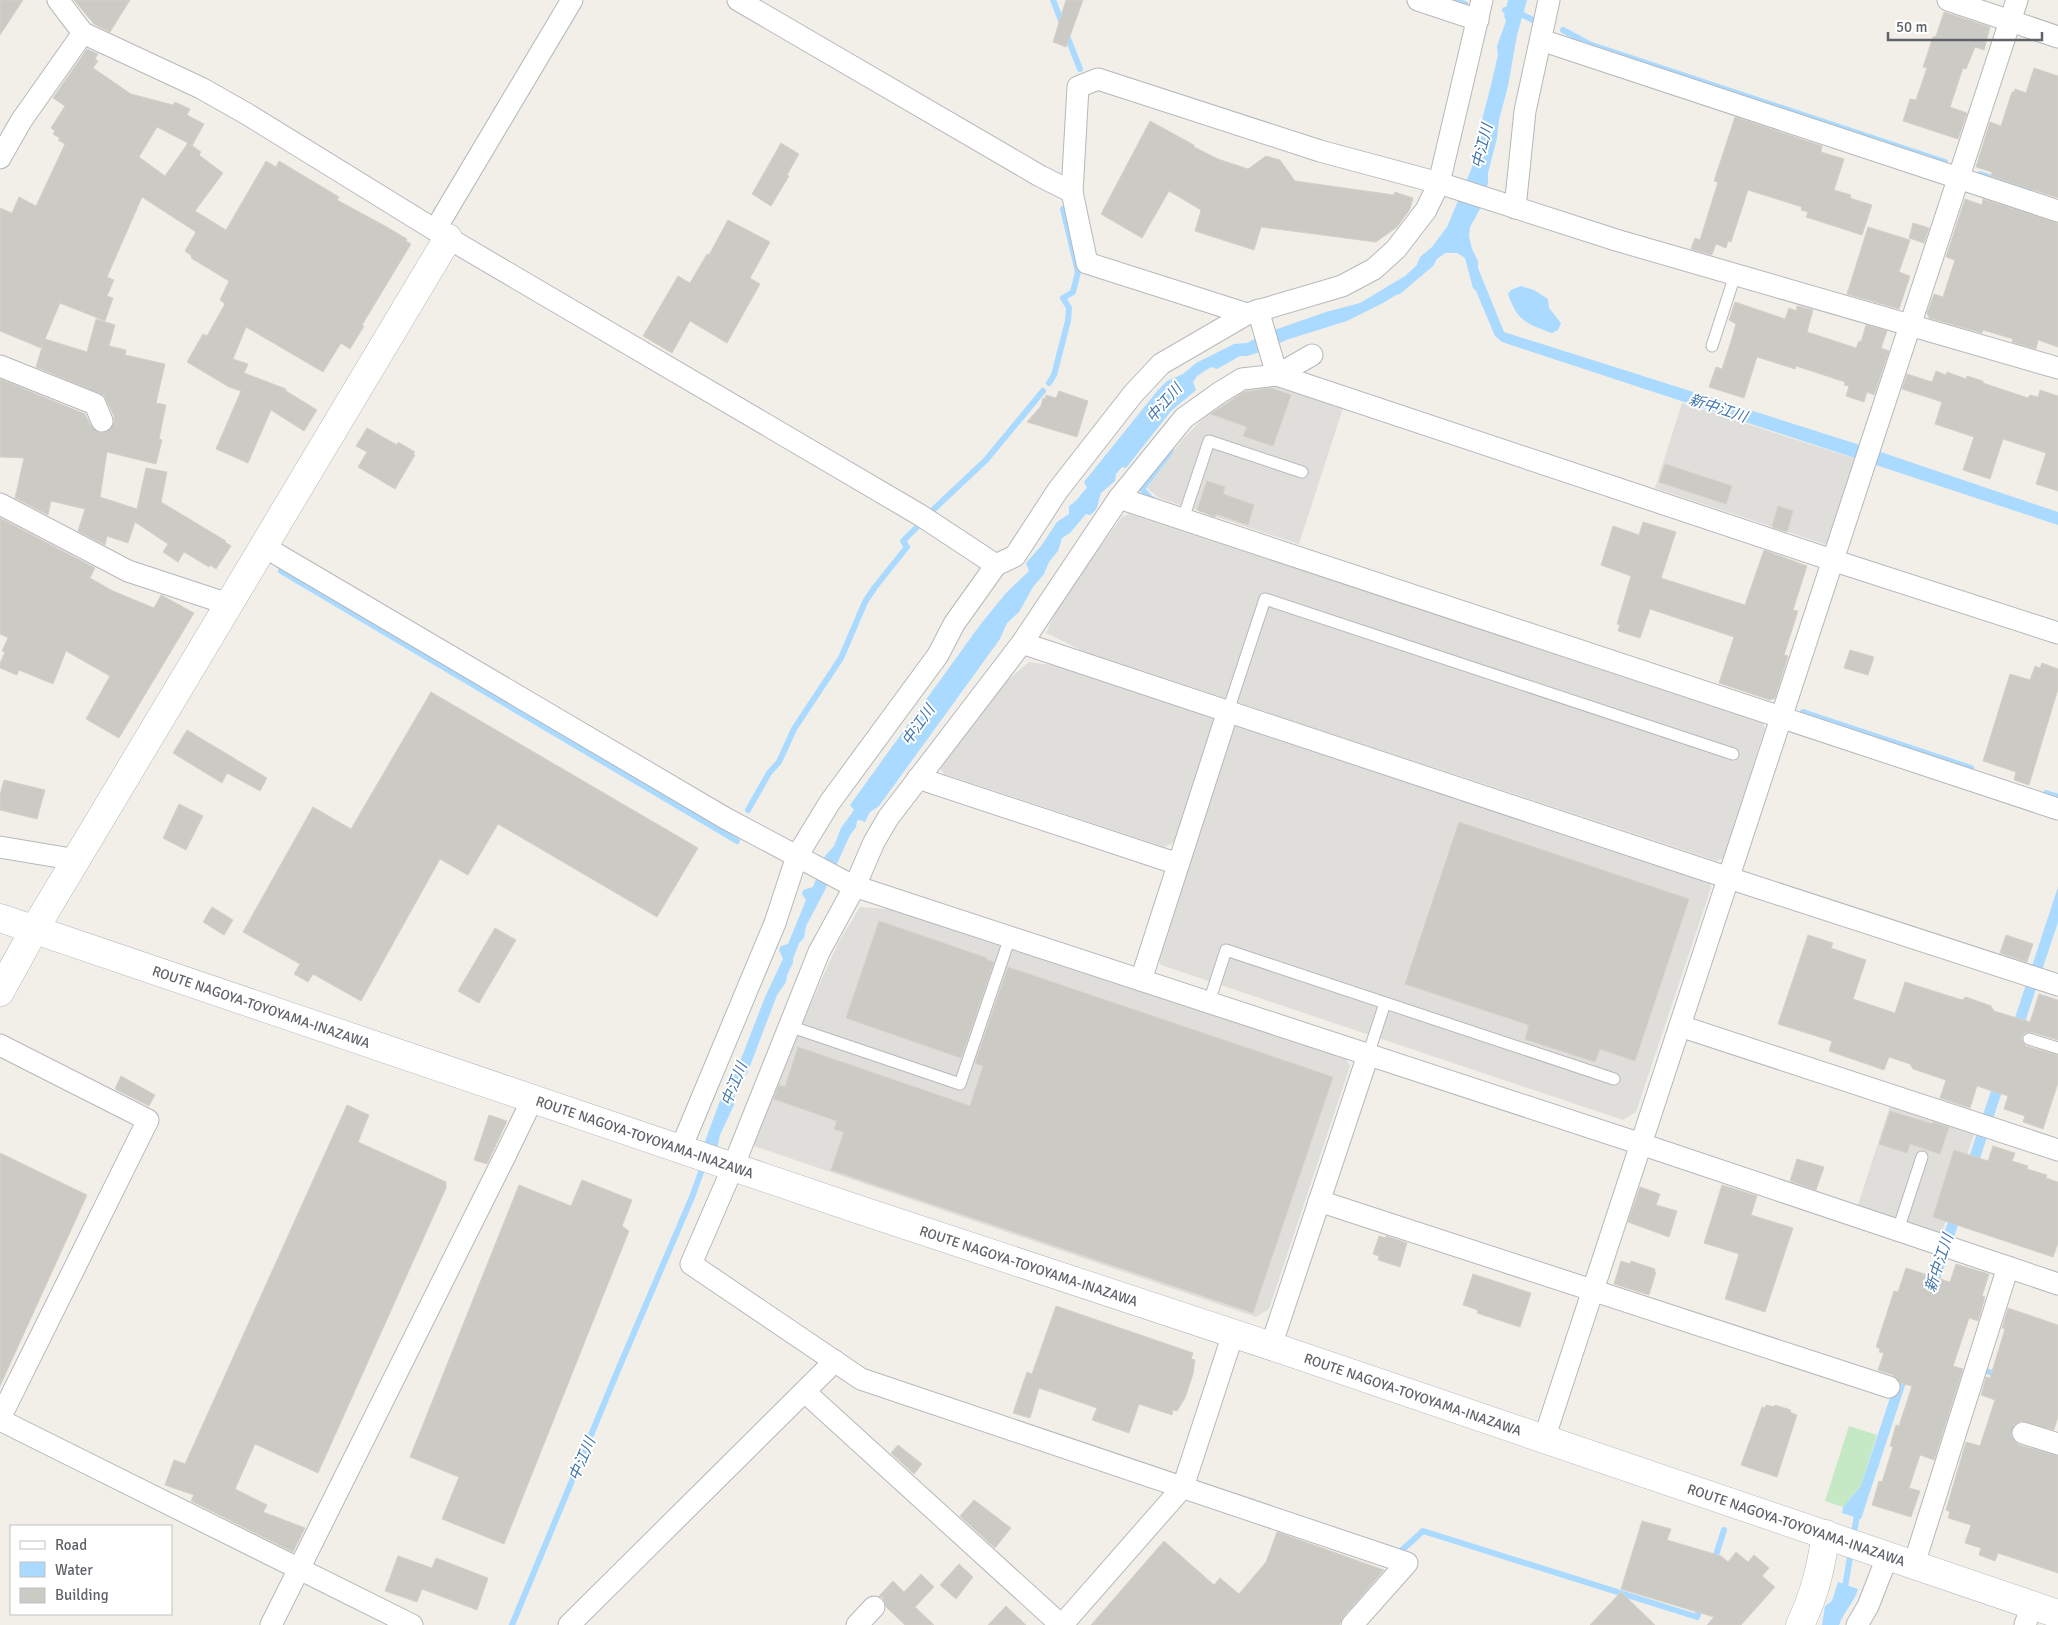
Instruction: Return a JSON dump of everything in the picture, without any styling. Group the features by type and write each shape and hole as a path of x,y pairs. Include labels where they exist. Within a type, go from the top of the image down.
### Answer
{"main road":[{"path":"0,992 34,930 264,546 442,234"},
{"name":"ROUTE NAGOYA-TOYOYAMA-INAZAWA","path":"0,918 1830,1535 1914,1564 2029,1615 2058,1614"},
{"path":"1800,1625 1818,1580 1830,1535"}],"street":[{"path":"58,0 83,33 201,88 247,114 442,234 920,515 996,565"},
{"path":"442,234 572,0"},
{"path":"738,0 1040,176 1072,192"},
{"path":"682,1148 802,858 830,802 938,655 954,624 996,565 1015,556 1058,490 1133,394 1162,364 1255,313 1342,286 1374,268 1396,249 1426,210 1448,186 1480,10 1418,0"},
{"path":"1505,205 1550,0"},
{"path":"1948,0 2058,37"},
{"path":"1544,1439 2017,0"},
{"path":"0,158 21,121 83,33"},
{"path":"1541,40 2058,210"},
{"path":"1255,313 1086,263 1072,192 1078,86 1098,79 1320,151 1448,186 1735,275 2058,368"},
{"path":"1255,313 1277,370 1832,560 2058,633"},
{"path":"1312,356 1277,370 1242,378 1184,418 1119,498 1022,643 888,818 819,952 691,1264 861,1379 1407,1563 1352,1625"},
{"path":"0,366 95,404 102,422"},
{"path":"1119,498 2058,809"},
{"path":"0,504 128,571 228,604"},
{"path":"264,546 724,818 853,885 1641,1144 2058,1284"},
{"path":"1022,643 2051,983"},
{"path":"1141,980 1228,711"},
{"path":"918,778 1178,864"},
{"path":"0,847 77,860"},
{"path":"1680,1026 2058,1150"},
{"path":"0,1045 148,1120 0,1419 412,1625"},
{"path":"1271,1346 1368,1055"},
{"path":"271,1625 533,1098"},
{"path":"1319,1201 1890,1387"},
{"path":"1914,1564 2008,1267"},
{"path":"805,1392 1062,1625 1183,1487 1234,1334"},
{"path":"568,1625 834,1362"},
{"path":"2023,1433 2058,1444"},
{"path":"1857,1625 1868,1606 1879,1552"},
{"path":"857,1625 874,1607"}],"lane":[{"path":"1712,346 1735,275"},
{"path":"1183,519 1209,441 1302,472"},
{"path":"1228,711 1265,599 1733,754"},
{"path":"789,1026 960,1084 1010,937"},
{"path":"1208,1002 1226,950 1614,1079"},
{"path":"1368,1055 1385,1003"},
{"path":"2029,1039 2058,1048"},
{"path":"1898,1230 1922,1158"}],"shaded area":[{"path":"1264,383 1318,400 1319,397 1344,405 1299,544 1159,498 1147,488 1181,441 1208,413 1234,395"},
{"path":"1682,403 1859,460 1827,545 1655,488"},
{"path":"1129,514 1761,720 1765,728 1724,858 1717,861 1085,652 1046,633 1061,600 1122,517"},
{"path":"1029,662 1088,670 1210,712 1215,719 1174,842 1165,847 944,774 939,766 995,691"},
{"path":"1242,722 1710,878 1711,888 1636,1112 1623,1120 1161,965 1156,953 1232,728"},
{"path":"860,907 901,910 1345,1057 1350,1066 1269,1309 1256,1317 748,1144 838,943"},
{"path":"1890,1106 1974,1134 1941,1235 1857,1208"}],"green space":[{"path":"1849,1426 1877,1435 1861,1486 1843,1507 1825,1501"}],"water":[{"path":"1508,0 1527,0 1517,35 1508,86 1488,173 1488,183 1480,209 1470,227 1469,236 1472,249 1478,261 1478,268 1504,332 1860,445 2058,512 2058,525 1502,342 1495,336 1473,288 1465,258 1457,253 1445,253 1437,259 1433,266 1400,294 1347,321 1286,340 1264,351 1240,356 1217,369 1211,367 1197,376 1193,382 1196,390 1171,411 1126,468 1122,467 1116,474 1115,481 1101,493 1097,508 1090,515 1086,514 1070,533 1062,538 1058,551 1049,562 1044,574 1033,587 1019,612 1007,623 1000,639 879,806 870,812 865,822 857,821 856,827 850,835 806,926 804,938 799,943 786,982 777,995 747,1074 743,1075 739,1088 735,1093 734,1105 720,1135 715,1158 701,1152 724,1090 738,1067 765,997 783,959 779,950 781,946 788,944 806,900 802,894 803,890 813,887 825,856 834,846 841,828 854,810 850,805 980,625 1006,593 1029,571 1026,563 1041,546 1057,522 1069,514 1069,506 1087,488 1084,482 1158,390 1167,381 1183,374 1196,363 1234,344 1247,343 1266,333 1326,312 1360,303 1405,276 1417,265 1420,257 1432,247 1447,227 1471,170 1477,149 1476,143 1498,55 1497,46 1506,21 1504,16"},
{"path":"1521,286 1534,290 1548,299 1549,308 1561,323 1558,330 1552,333 1543,330 1529,324 1519,316 1508,294 1511,290"},
{"path":"2058,887 2058,922 1861,1519 1842,1513 1843,1507 1861,1486"},
{"path":"1838,1582 1858,1589 1839,1625 1822,1625 1825,1606 1832,1601"}],"building":[{"path":"0,0 23,0 0,35"},
{"path":"74,0 130,0 110,32 94,24"},
{"path":"1066,0 1083,0 1066,47 1053,42"},
{"path":"1944,12 1990,27 1984,50 1975,47 1966,69 1963,68 1950,107 1967,113 1958,139 1903,121 1910,99 1916,100 1927,68 1923,67"},
{"path":"87,49 98,54 95,59 98,61 93,68 131,94 173,105 175,102 190,109 187,115 204,124 192,146 201,152 199,155 223,173 195,211 226,230 266,161 276,167 279,161 339,197 337,200 407,239 406,241 411,244 362,325 364,326 350,349 341,343 323,372 246,327 233,359 248,364 244,373 286,389 286,391 317,410 304,431 271,410 248,463 216,449 241,391 229,387 187,362 203,334 207,336 225,304 220,300 229,281 191,258 192,256 185,251 196,232 142,197 107,277 114,280 107,296 113,298 105,321 60,303 45,339 87,352 96,319 115,325 109,346 126,350 125,355 165,364 156,403 166,405 159,439 162,440 156,464 107,452 100,497 137,509 146,468 167,472 161,502 226,541 231,546 216,569 210,565 209,567 184,552 178,562 163,552 168,544 135,522 128,543 107,536 105,545 78,531 85,509 51,501 48,515 15,498 24,458 0,457 0,379 85,414 91,426 100,433 107,432 114,423 114,416 104,395 36,367 43,344 41,348 0,331 0,208 12,213 19,197 36,206 65,144 58,140 60,138 53,134 55,131 51,128 65,106 53,98","holes":["157,127 188,143 165,176 139,157"]},
{"path":"2034,68 2058,76 2058,198 1991,176 1992,172 1976,167 1990,122 2001,126 2012,92 2015,89 2026,93"},
{"path":"1735,117 1822,146 1821,152 1844,159 1834,190 1851,195 1850,198 1872,205 1862,235 1806,217 1808,212 1801,210 1802,207 1748,190 1731,242 1728,241 1726,248 1716,244 1712,255 1691,249 1695,238 1700,240 1718,182 1714,181"},
{"path":"1150,121 1218,159 1248,169 1266,156 1280,160 1295,181 1394,195 1395,192 1413,198 1410,209 1397,227 1376,242 1261,227 1254,250 1195,231 1201,210 1169,191 1142,238 1101,214"},
{"path":"781,143 799,154 787,175 789,176 771,206 752,194"},
{"path":"1965,199 1982,205 1983,199 2058,223 2058,347 2038,340 2036,349 2012,342 2013,339 1983,330 1982,333 1929,318 1927,313 1934,294 1943,297 1955,260 1946,257"},
{"path":"728,220 770,242 750,278 760,284 727,343 690,321 672,353 643,336 678,276 690,283 707,254 709,255"},
{"path":"1913,223 1929,228 1924,243 1909,238"},
{"path":"1868,227 1910,240 1899,272 1910,276 1899,309 1847,294"},
{"path":"1735,302 1785,319 1789,308 1796,311 1797,306 1813,310 1807,332 1856,348 1859,341 1861,342 1866,325 1887,331 1881,348 1889,351 1874,395 1867,392 1864,402 1846,396 1849,386 1844,385 1845,382 1796,366 1795,369 1757,357 1744,398 1709,387 1716,367 1722,369 1732,338 1736,324 1729,320"},
{"path":"1936,371 1946,375 1947,372 1966,379 1967,376 2028,398 2030,395 2038,397 2040,390 2058,396 2058,491 2036,484 2046,453 2003,439 1990,479 1963,470 1974,437 1935,424 1942,402 1902,389 1907,374 1932,382"},
{"path":"1271,388 1291,395 1273,446 1243,436 1247,427 1211,414 1244,392"},
{"path":"1059,391 1088,401 1077,437 1027,422 1041,406 1046,395 1056,398"},
{"path":"367,428 397,445 398,442 415,452 395,489 358,467 367,452 356,446"},
{"path":"1665,464 1732,486 1726,504 1659,482"},
{"path":"1207,481 1225,487 1223,494 1254,505 1248,525 1216,514 1215,517 1197,510"},
{"path":"1778,506 1793,511 1787,532 1772,527"},
{"path":"0,518 95,568 90,578 113,591 154,608 161,595 194,613 119,738 86,719 110,676 66,651 53,684 19,670 17,675 0,668 5,652 2,651 8,638 0,634"},
{"path":"1643,522 1676,532 1661,578 1745,605 1764,550 1807,566 1793,610 1798,611 1784,655 1788,656 1775,698 1770,700 1719,683 1734,637 1650,609 1640,638 1618,631 1620,625 1617,624 1631,576 1601,565 1613,526 1639,535"},
{"path":"1850,650 1874,657 1868,675 1844,668"},
{"path":"2042,663 2058,669 2058,689 2029,785 2014,780 2016,772 1983,761 2010,674 2030,680 2035,666 2040,668"},
{"path":"431,692 698,848 657,917 498,824 468,875 440,859 361,1001 313,974 308,982 294,974 300,964 243,932 313,807 351,829"},
{"path":"187,730 267,778 260,791 227,773 222,783 173,753"},
{"path":"4,780 45,790 37,819 0,810 0,795"},
{"path":"179,804 203,816 186,850 163,838"},
{"path":"1459,822 1689,899 1635,1061 1600,1049 1595,1062 1525,1039 1529,1025 1405,984"},
{"path":"212,907 233,920 224,935 203,922"},
{"path":"879,921 994,962 961,1058 846,1018"},
{"path":"495,928 516,940 479,1003 458,991"},
{"path":"1808,935 1833,943 1831,948 1866,960 1853,999 1895,1013 1905,982 1962,1000 1966,997 1991,1006 1994,1011 2030,1022 2039,994 2058,1000 2058,1040 2031,1032 2024,1033 2022,1037 2022,1041 2026,1046 2058,1055 2058,1083 2043,1129 2023,1122 2025,1116 2004,1109 2008,1096 1977,1086 1970,1108 1940,1098 1946,1080 1913,1069 1910,1064 1889,1057 1884,1070 1829,1051 1832,1041 1778,1024"},
{"path":"2006,935 2033,944 2027,962 2000,953"},
{"path":"1008,967 1333,1077 1253,1313 831,1170 844,1132 834,1129 837,1121 774,1099 779,1085 785,1087 798,1047 970,1106 983,1066 975,1063"},
{"path":"121,1076 155,1095 149,1106 115,1089"},
{"path":"347,1105 369,1115 358,1142 446,1182 446,1188 318,1473 255,1444 235,1489 267,1505 263,1512 305,1528 293,1552 191,1501 194,1495 165,1485 174,1460 185,1464"},
{"path":"1890,1111 1932,1124 1933,1122 1949,1127 1940,1154 1910,1144 1907,1153 1879,1144"},
{"path":"489,1115 507,1121 487,1164 474,1160"},
{"path":"1993,1146 2015,1153 2012,1161 2028,1166 2027,1169 2047,1175 2046,1178 2058,1182 2058,1243 2053,1257 1933,1217 1954,1150 1988,1161"},
{"path":"0,1153 87,1195 0,1386"},
{"path":"1797,1159 1824,1167 1816,1190 1790,1181"},
{"path":"582,1180 632,1200 622,1226 629,1231 504,1544 442,1519 459,1477 410,1457 519,1185 571,1206"},
{"path":"1722,1185 1757,1196 1751,1215 1793,1228 1765,1312 1725,1299 1739,1254 1704,1243"},
{"path":"1640,1187 1660,1194 1656,1205 1677,1211 1669,1237 1628,1222"},
{"path":"1379,1236 1385,1238 1386,1236 1407,1243 1400,1267 1378,1260 1379,1256 1373,1254"},
{"path":"1621,1261 1630,1264 1631,1261 1655,1269 1654,1272 1656,1272 1649,1295 1614,1284"},
{"path":"1956,1264 1989,1274 1982,1296 1985,1297 1978,1321 1969,1318 1953,1366 1963,1369 1934,1460 1920,1455 1909,1488 1920,1491 1911,1517 1872,1505 1879,1481 1882,1482 1893,1447 1890,1446 1896,1425 1899,1426 1912,1386 1900,1383 1893,1375 1878,1370 1884,1353 1879,1352 1880,1349 1876,1347 1894,1291 1898,1292 1906,1268 1950,1282"},
{"path":"1473,1274 1531,1293 1520,1327 1477,1313 1478,1310 1463,1305"},
{"path":"1056,1306 1193,1353 1191,1359 1195,1360 1193,1374 1185,1398 1177,1411 1173,1410 1172,1415 1139,1404 1129,1433 1092,1420 1097,1408 1039,1388 1030,1418 1013,1413 1027,1372 1032,1374"},
{"path":"2008,1308 2058,1325 2058,1416 2054,1430 2021,1421 2014,1424 2011,1435 2019,1445 2058,1456 2058,1573 1998,1553 1995,1561 1979,1555 1981,1548 1965,1543 1971,1525 1948,1518 1950,1512 1946,1510 1966,1442 1980,1446 1995,1400 1981,1395 1986,1377 1990,1378 2005,1329 2002,1328"},
{"path":"1766,1405 1774,1407 1775,1405 1791,1410 1790,1412 1797,1415 1777,1477 1741,1465 1762,1407 1765,1408"},
{"path":"898,1445 922,1464 914,1474 891,1453"},
{"path":"974,1500 1011,1528 995,1548 960,1516"},
{"path":"1642,1521 1671,1529 1667,1540 1721,1556 1728,1562 1736,1552 1748,1562 1754,1555 1769,1568 1762,1576 1775,1587 1741,1625 1707,1625 1714,1617 1621,1589"},
{"path":"1277,1532 1384,1570 1343,1617 1339,1625 1091,1625 1164,1541 1214,1585 1220,1578 1239,1594 1266,1562"},
{"path":"398,1556 432,1568 436,1558 488,1578 477,1610 422,1589 417,1602 385,1591"},
{"path":"959,1564 973,1577 956,1599 940,1585"},
{"path":"921,1574 934,1587 915,1607 934,1625 905,1625 886,1607 883,1598 879,1596 893,1581 904,1592"},
{"path":"1621,1592 1655,1625 1590,1625"},
{"path":"1006,1606 1026,1625 988,1625"}],"waterway":[{"path":"1053,0 1080,69"},
{"path":"1453,0 1465,4"},
{"path":"1505,10 1515,11 1533,20"},
{"path":"1563,30 1589,44 1945,162"},
{"path":"1980,174 2030,190"},
{"path":"1049,383 1054,375 1068,321 1069,308 1063,298 1073,292 1078,272 1063,209"},
{"path":"934,509 986,460 1043,391"},
{"path":"1154,500 1142,489 1170,452 1172,446"},
{"path":"748,810 769,773 779,762 794,729 841,658 865,602 907,547 903,541 920,524"},
{"path":"281,571 737,841"},
{"path":"1803,712 1971,768"},
{"path":"2046,793 2058,797"},
{"name":"中江川","path":"512,1625 692,1197 704,1164"},
{"path":"1986,1371 1999,1375"},
{"name":"新中江川","path":"1853,1539 1858,1509"},
{"path":"1714,1561 1724,1530"},
{"path":"1402,1550 1423,1531 1697,1617 1701,1604"},
{"name":"新中江川","path":"1844,1593 1851,1551"}]}
